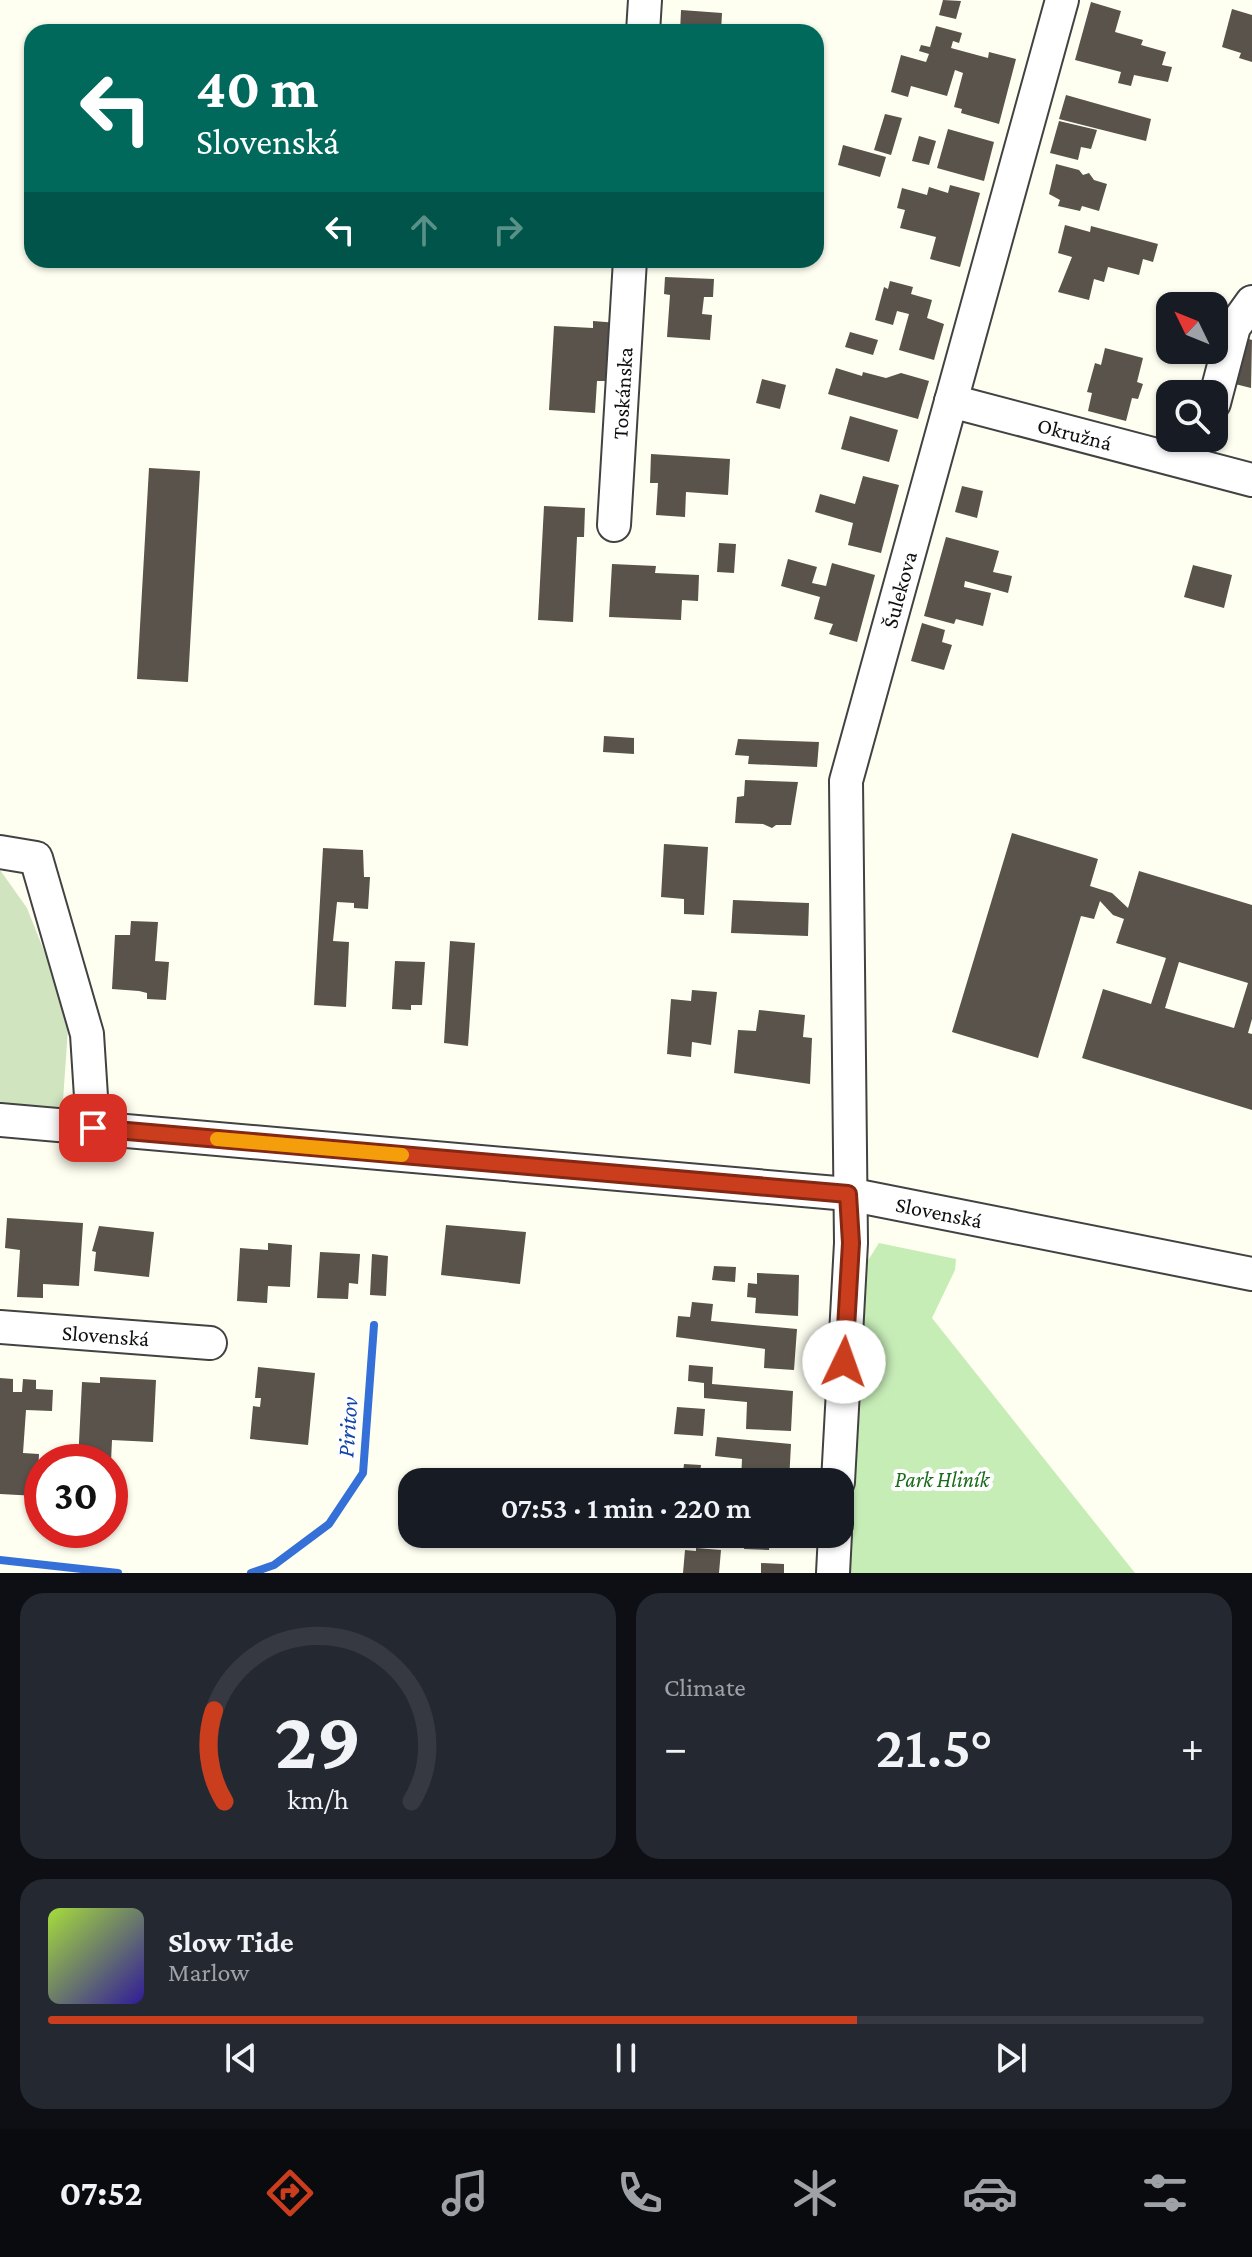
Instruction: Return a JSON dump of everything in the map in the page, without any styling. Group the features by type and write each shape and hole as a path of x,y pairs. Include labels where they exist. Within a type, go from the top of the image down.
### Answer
{"street":[{"path":"644,24 645,0"},
{"name":"Šulekova","path":"839,1468 851,1243 848,1194 846,781 1062,0"},
{"name":"Toskánska","path":"614,525 630,268"},
{"path":"1220,380 1234,327 1252,302"},
{"name":"Okružná","path":"951,401 1156,443"},
{"name":"Okružná","path":"1202,452 1252,480"},
{"path":"0,852 36,858 87,1034 93,1128"},
{"name":"Slovenská","path":"0,1120 848,1194 1252,1274"},
{"name":"Slovenská","path":"0,1327 210,1343"},
{"path":"833,1573 834,1548"}],"green space":[{"path":"0,870 27,908 69,1014 62,1115 0,1109"},
{"name":"Park Hliník","path":"879,1243 956,1259 955,1270 932,1318 1135,1573 844,1573 845,1548 854,1548 854,1468 850,1468 860,1273"}],"building":[{"path":"943,0 961,1 956,19 939,15"},
{"path":"1091,2 1121,11 1115,32 1143,40 1141,45 1166,52 1162,65 1172,67 1168,82 1134,75 1131,86 1118,83 1121,72 1075,60"},
{"path":"1232,9 1252,15 1252,62 1239,58 1241,53 1222,47"},
{"path":"681,10 722,13 721,24 680,24"},
{"path":"936,26 962,33 959,43 953,41 951,48 988,58 989,52 1016,59 999,124 961,113 962,109 954,107 963,73 955,70 947,96 911,86 908,97 891,92 901,55 926,62 929,54 919,51 921,45 930,47"},
{"path":"1066,95 1151,119 1146,141 1059,119"},
{"path":"885,114 902,118 891,155 874,150"},
{"path":"1059,121 1097,130 1091,149 1081,147 1078,160 1050,153"},
{"path":"948,129 994,142 984,181 937,168"},
{"path":"919,136 936,141 929,165 912,161"},
{"path":"843,145 886,157 880,177 838,165"},
{"path":"1056,164 1079,170 1083,175 1089,173 1094,180 1107,184 1099,211 1082,206 1080,211 1058,206 1060,200 1049,194"},
{"path":"950,185 980,193 960,267 930,259 936,237 900,228 905,210 897,208 902,188 927,195 929,187 948,193"},
{"path":"1065,225 1090,232 1091,226 1158,244 1153,262 1143,259 1139,275 1108,267 1104,282 1094,279 1089,300 1058,292 1072,257 1058,253"},
{"path":"665,277 714,279 713,297 704,297 702,314 712,315 710,340 667,337 670,295 664,294"},
{"path":"890,281 913,287 911,294 932,300 927,318 944,324 934,360 899,350 909,314 897,311 893,325 875,320 884,287 888,289"},
{"path":"593,321 618,323 614,381 597,381 595,413 549,410 554,326 593,328"},
{"path":"850,332 878,340 873,355 845,347"},
{"path":"1246,338 1252,340 1251,388 1235,384"},
{"path":"1105,348 1143,358 1137,382 1143,384 1138,399 1132,398 1126,421 1088,411 1092,393 1087,392 1095,363 1101,365"},
{"path":"836,368 862,376 863,372 886,378 901,373 929,381 918,419 828,394"},
{"path":"762,379 786,385 780,409 756,403"},
{"path":"850,416 898,430 889,462 841,449"},
{"path":"651,454 730,459 728,495 686,492 685,517 656,515 658,483 650,483"},
{"path":"149,468 200,471 188,682 137,679"},
{"path":"863,476 899,485 881,553 848,545 853,523 815,512 820,494 855,504"},
{"path":"962,486 983,491 977,518 955,512"},
{"path":"544,506 585,508 584,537 577,537 573,622 538,620"},
{"path":"946,537 999,551 993,572 1012,576 1008,593 965,581 964,587 991,593 983,626 956,619 954,624 924,616"},
{"path":"719,543 736,544 734,573 717,572"},
{"path":"788,559 817,567 812,583 826,586 832,563 875,575 857,642 829,634 833,624 814,619 820,597 781,586"},
{"path":"612,564 656,566 655,573 699,575 698,601 682,600 681,620 609,617"},
{"path":"1193,565 1232,575 1224,608 1184,597"},
{"path":"922,623 945,630 942,642 952,645 944,670 911,661"},
{"path":"604,736 634,738 634,754 603,752"},
{"path":"738,739 819,742 817,767 748,764 749,756 735,755"},
{"path":"745,780 798,782 791,825 772,828 763,824 735,823 737,797 744,796"},
{"path":"1012,833 1098,859 1090,886 1112,893 1128,908 1139,871 1252,905 1252,1019 1248,1033 1252,1034 1252,1110 1082,1058 1103,989 1151,1004 1166,958 1116,943 1124,919 1113,915 1100,901 1094,919 1081,916 1038,1058 952,1032","holes":["1179,962 1248,983 1234,1028 1165,1008"]},
{"path":"664,844 708,847 704,915 684,914 684,899 661,897"},
{"path":"323,848 363,850 364,877 370,877 368,909 354,908 354,903 337,902 333,941 349,942 346,1007 314,1005"},
{"path":"733,900 809,903 808,936 731,933"},
{"path":"131,921 158,922 155,961 169,962 166,1000 147,999 147,993 139,991 112,989 115,935 130,935"},
{"path":"450,941 475,943 468,1046 444,1043"},
{"path":"395,961 425,962 422,1005 411,1005 411,1010 392,1009"},
{"path":"692,990 717,992 711,1045 692,1042 691,1057 667,1054 671,999 691,1001"},
{"path":"759,1010 805,1015 803,1037 812,1038 810,1084 734,1073 738,1030 756,1031"},
{"path":"7,1218 83,1223 79,1286 43,1284 43,1298 17,1297 20,1250 5,1248"},
{"path":"446,1225 526,1232 520,1284 441,1275"},
{"path":"99,1226 154,1232 149,1277 94,1271 96,1252 92,1251"},
{"path":"268,1243 292,1245 290,1287 268,1286 267,1303 237,1301 240,1248 268,1250"},
{"path":"320,1252 360,1254 358,1284 349,1283 348,1299 317,1298"},
{"path":"372,1254 388,1256 386,1296 370,1295"},
{"path":"714,1266 736,1267 735,1282 712,1280"},
{"path":"757,1273 799,1275 798,1316 755,1313 756,1298 747,1297 748,1283 757,1284"},
{"path":"692,1302 713,1304 711,1321 797,1329 794,1370 764,1368 765,1349 676,1337 678,1316 690,1317"},
{"path":"689,1365 713,1367 712,1384 793,1391 791,1431 746,1429 747,1402 704,1398 704,1383 688,1381"},
{"path":"258,1367 315,1373 308,1445 250,1439 253,1406 260,1407 261,1398 255,1398"},
{"path":"100,1377 156,1380 153,1442 112,1440 112,1444 79,1444 82,1382 100,1383"},
{"path":"0,1378 13,1379 13,1392 22,1392 23,1379 36,1380 36,1389 53,1390 52,1411 26,1410 24,1495 0,1494"},
{"path":"677,1407 705,1409 703,1436 674,1434"},
{"path":"717,1437 791,1444 790,1468 742,1468 742,1459 715,1456"},
{"path":"684,1464 701,1465 701,1468 684,1468"},
{"path":"696,1548 721,1550 719,1573 683,1573 685,1550 696,1551"},
{"path":"761,1563 784,1564 784,1573 761,1573"}],"waterway":[{"name":"Piritov","path":"251,1573 274,1565 329,1524 363,1473 374,1325"},
{"name":"Piritov","path":"0,1560 118,1573"}],"slow traffic":[{"path":"217,1139 402,1155"}],"route":[{"path":"93,1128 848,1194 851,1243 844,1362"}]}
